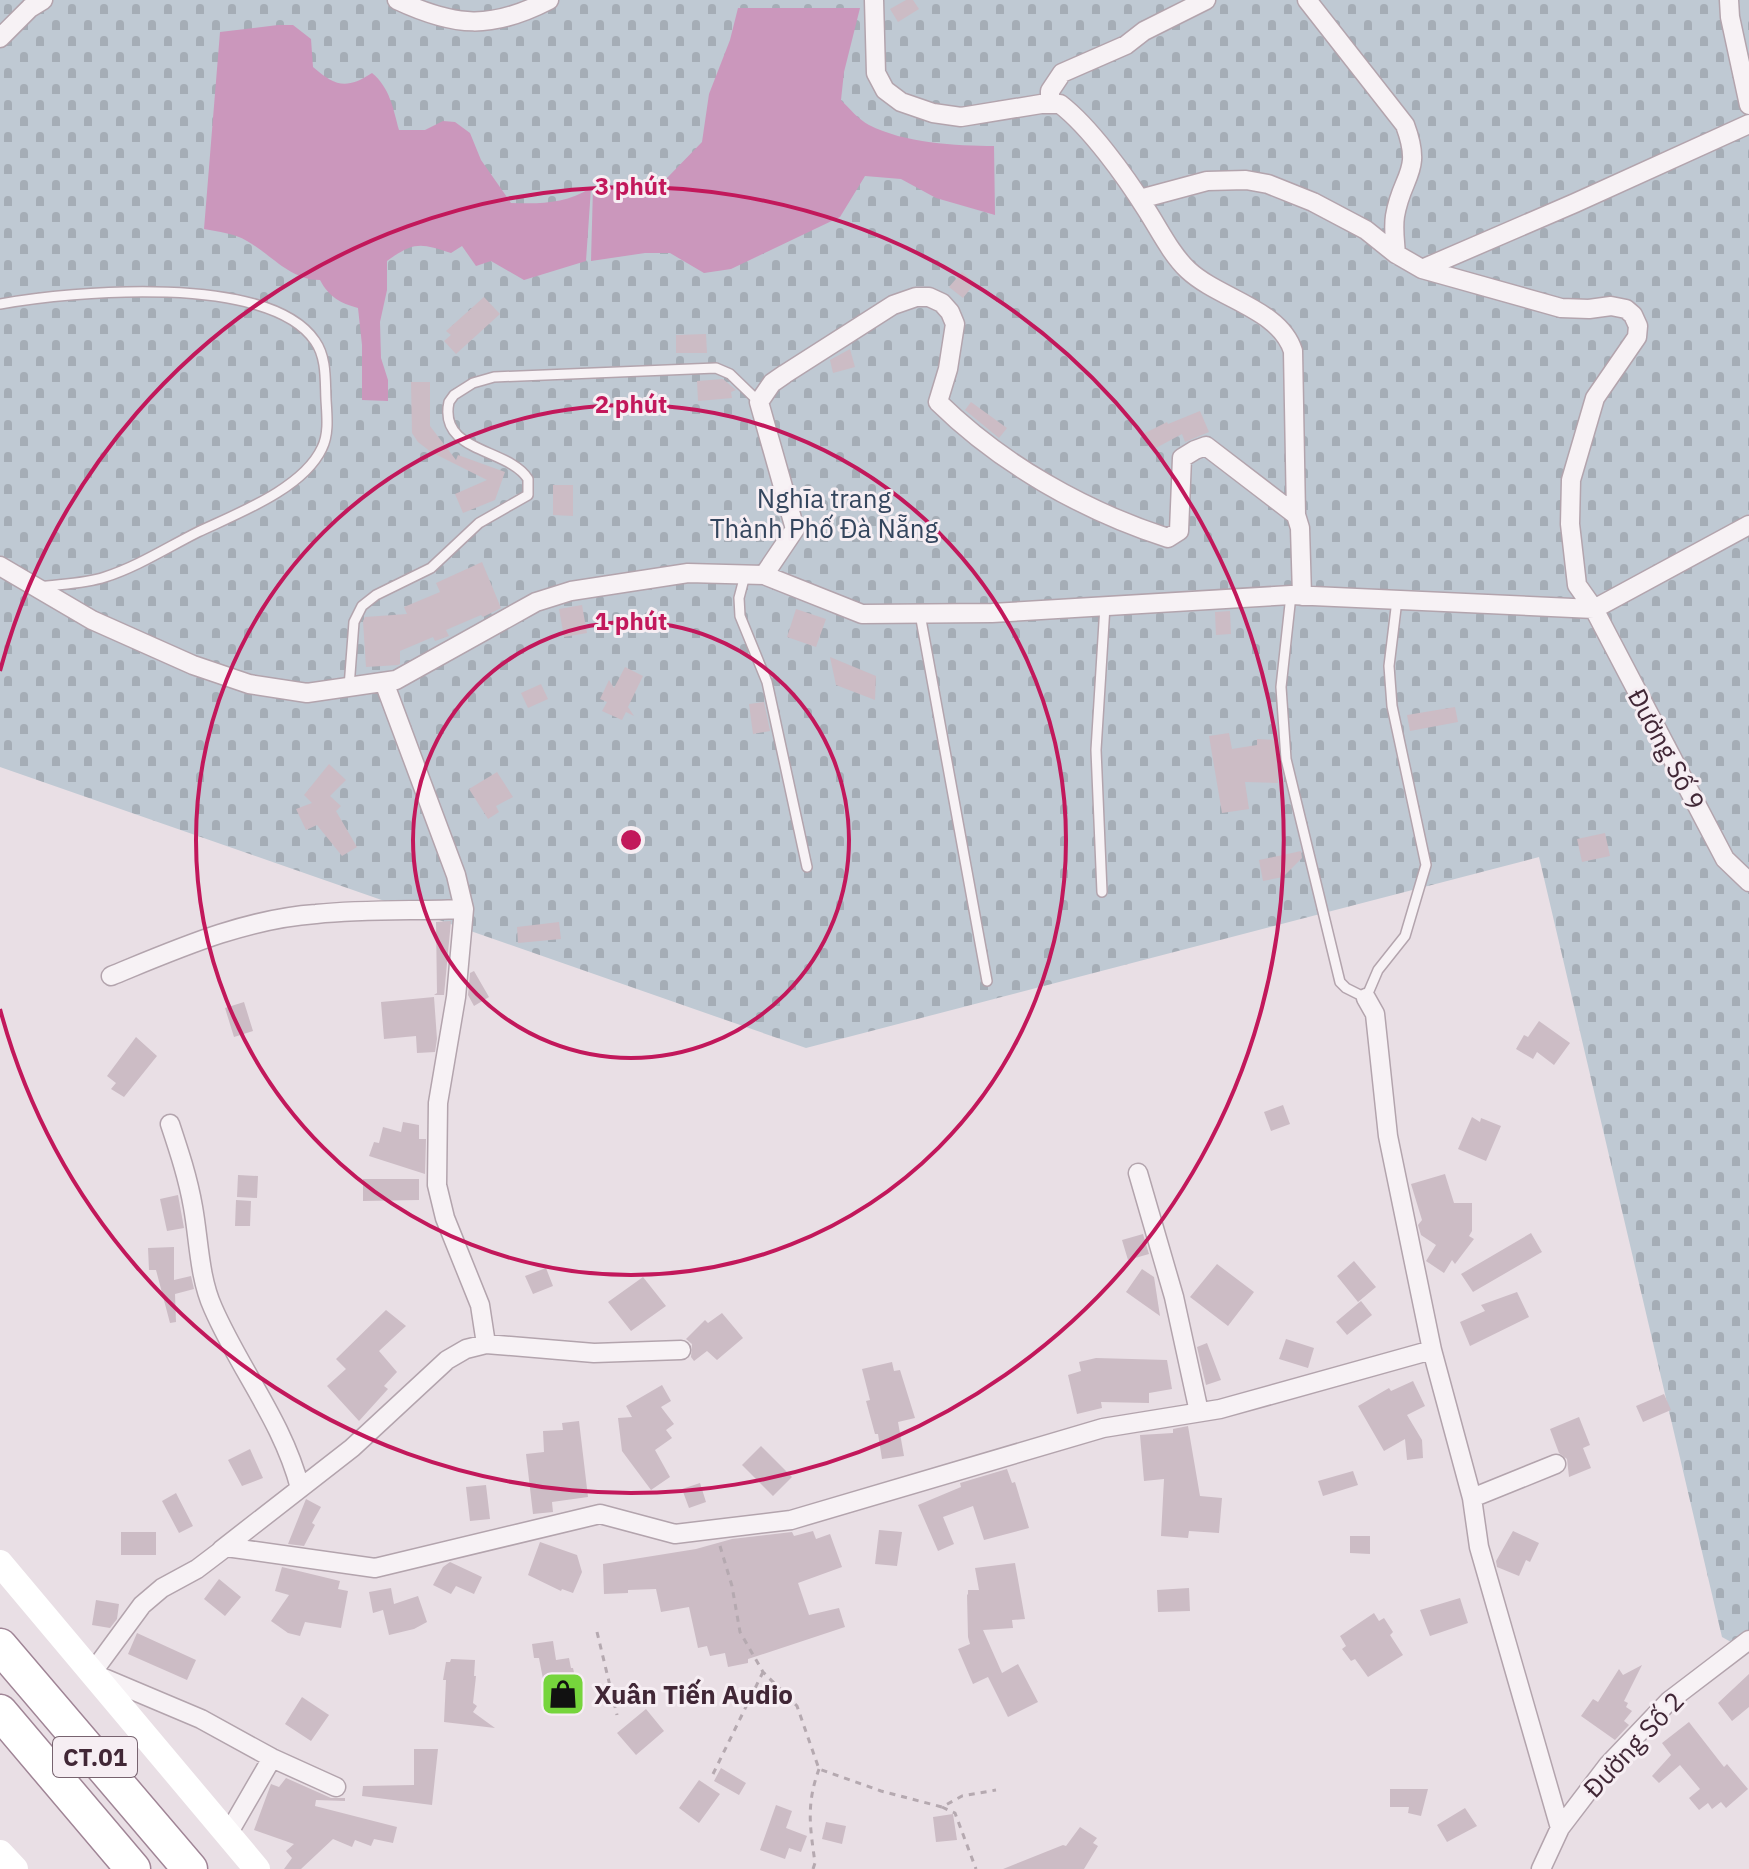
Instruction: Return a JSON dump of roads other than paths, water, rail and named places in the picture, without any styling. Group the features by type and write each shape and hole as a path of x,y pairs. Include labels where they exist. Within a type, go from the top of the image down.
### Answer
{"highway":[{"name":"CT.01","path":"0,1646 190,1869"},
{"name":"CT.01","path":"0,1712 133,1869"}],"main road":[{"path":"0,1563 257,1869"},
{"path":"0,1853 15,1869"}],"street":[{"path":"0,38 30,8 43,0"},
{"path":"397,0 460,22 475,22 521,15 549,0"},
{"path":"874,0 876,73 885,90 901,102 933,113 961,117 1060,104 1071,113 1140,199 1184,267 1197,279 1279,326 1289,339 1293,351 1296,515 1300,528 1297,596"},
{"path":"1050,104 1050,91 1062,73 1126,45 1144,31 1206,0"},
{"path":"1307,0 1405,125 1410,138 1413,155 1411,173 1395,215 1396,254"},
{"path":"1729,0 1749,105"},
{"path":"1140,199 1207,181 1246,180 1268,184 1313,202 1366,230 1396,254 1422,269 1749,124"},
{"name":"Đường Số 9","path":"1422,269 1561,308 1611,306 1626,309 1633,315 1638,326 1637,337 1595,398 1571,480 1570,524 1577,585 1594,609 1725,859 1749,882"},
{"path":"764,575 795,529 759,402 772,383 893,305 916,297 929,297 942,303 955,324 948,369 938,402 968,432 1055,489 1134,527 1168,538 1179,531 1182,458 1206,446 1296,515"},
{"path":"0,566 92,620 193,665 249,684 307,693 396,680 536,602 571,591 688,573 764,575 862,614 992,613 1297,596 1594,609 1749,525"},
{"path":"384,682 456,875 464,909 456,997 438,1103 437,1185 445,1218 480,1305 486,1344"},
{"path":"111,976 234,929 299,916 464,909"},
{"path":"1366,998 1375,1014 1388,1136 1432,1350 1472,1498 1479,1547 1560,1828"},
{"path":"170,1124 193,1204 202,1269 212,1307 286,1442 300,1488"},
{"path":"1138,1173 1174,1297 1199,1412"},
{"path":"197,1569 352,1448 447,1360 466,1349 486,1344 594,1353 681,1350"},
{"path":"336,1787 272,1758 201,1719 92,1673 142,1605 162,1588 197,1569 226,1547 375,1568 600,1514 675,1534 791,1520 1103,1428 1220,1409 1432,1350"},
{"path":"1472,1498 1556,1464"},
{"name":"Đường Số 2","path":"1541,1869 1560,1828 1608,1765 1669,1701 1749,1640"},
{"path":"228,1834 272,1758"}],"lane":[{"path":"0,304 49,295 112,292 224,297 270,308 296,323 315,341 324,363 327,428 322,449 291,482 261,502 105,577 36,587"},
{"path":"349,687 354,622 362,606 376,595 431,568 479,523 528,495 528,479 520,469 476,448 451,427 449,402 463,388 494,377 716,368 730,374 759,402"},
{"path":"745,575 739,598 740,616 767,682 807,867"},
{"path":"1297,596 1281,687 1286,759 1340,982 1366,998 1378,970 1405,936 1426,865 1424,843 1405,776 1392,706 1389,666 1397,600"},
{"path":"1102,892 1096,750 1105,606"},
{"path":"920,614 987,981"}],"place":[{"name":"Xuân Tiến Audio","path":"563,1694"}],"park label":[{"name":"Nghĩa trang Thành Phố Đà Nẵng","path":"824,513"}]}
